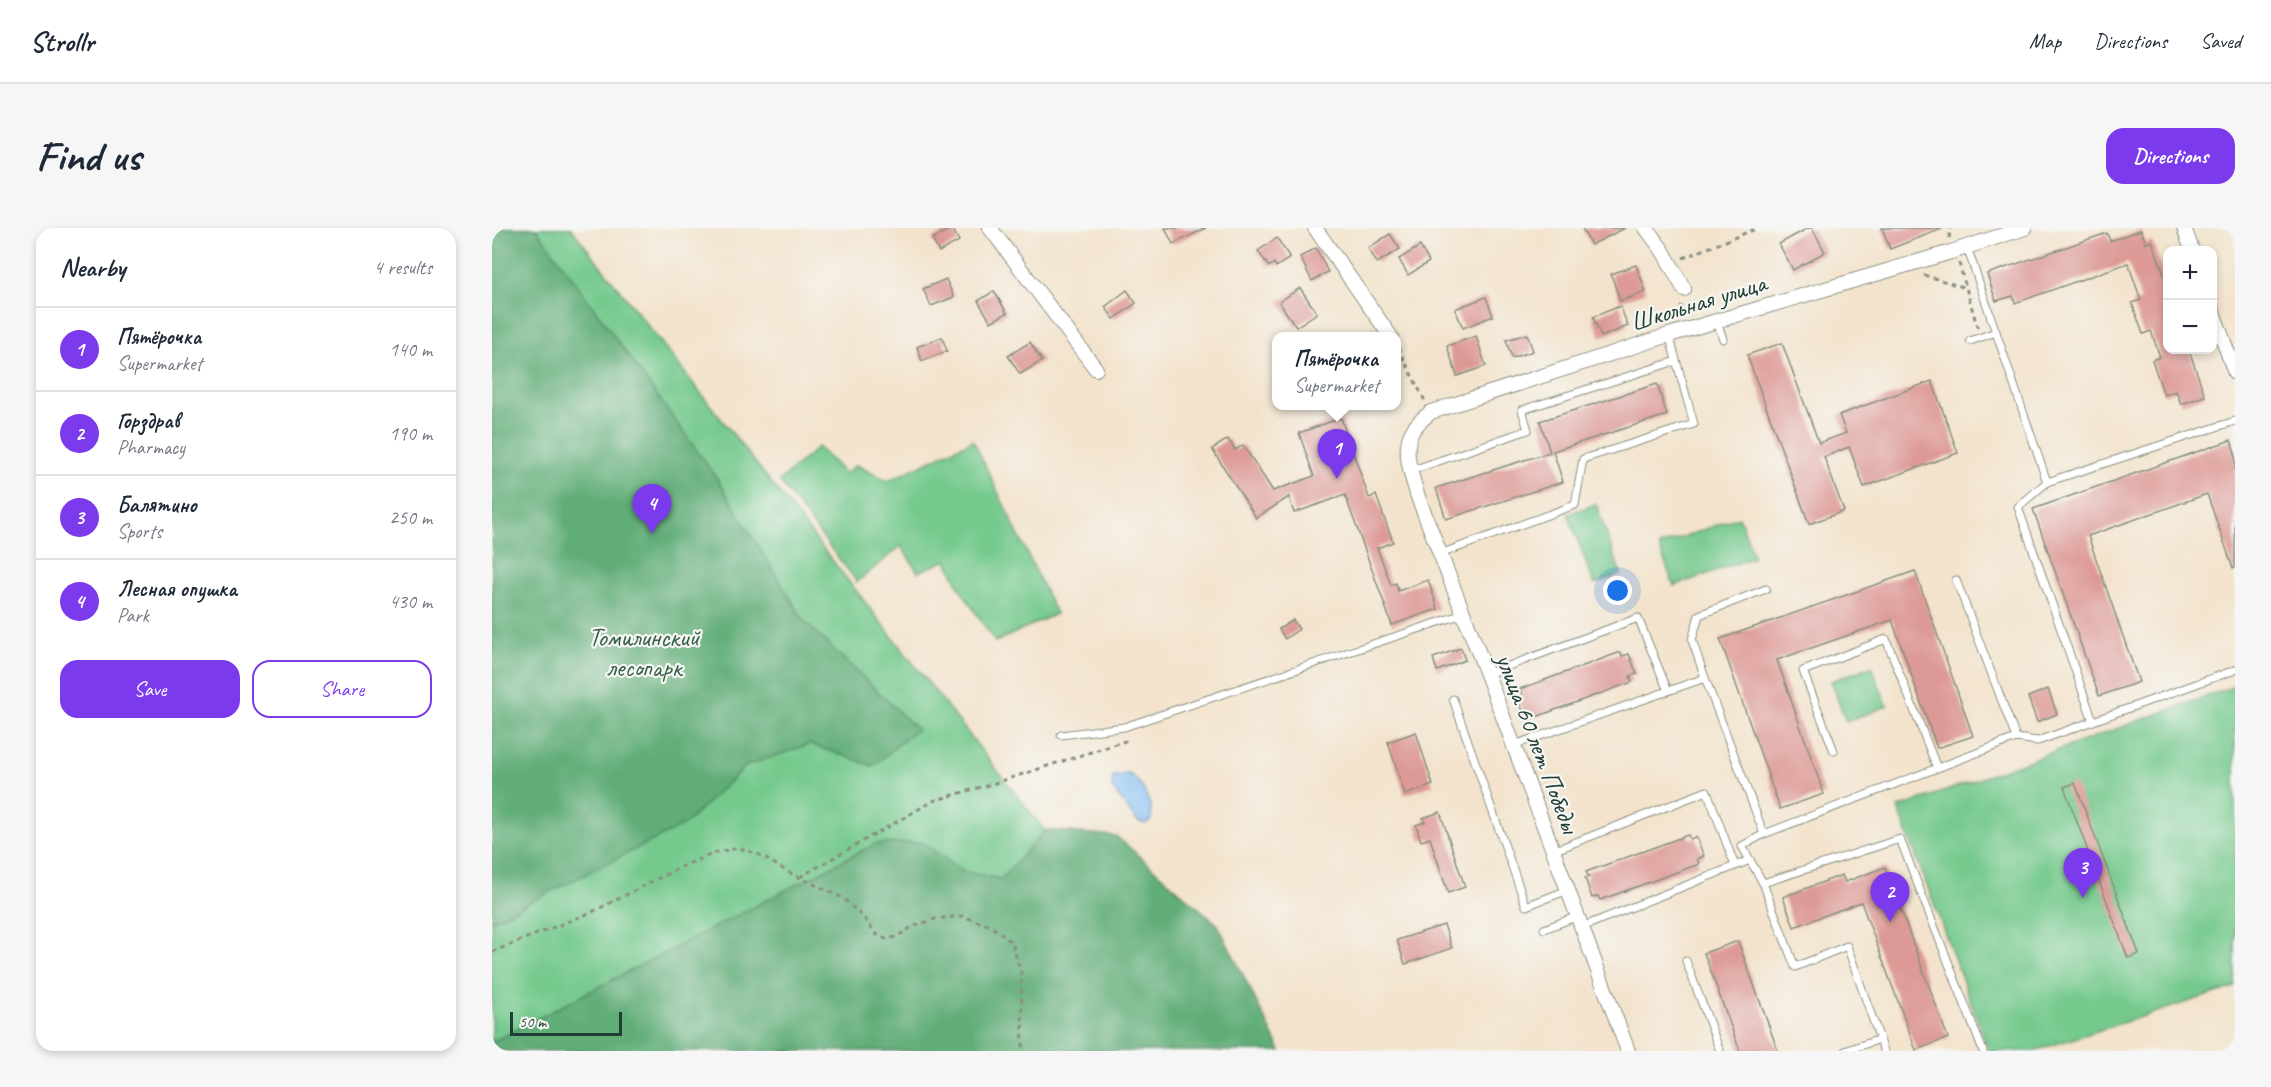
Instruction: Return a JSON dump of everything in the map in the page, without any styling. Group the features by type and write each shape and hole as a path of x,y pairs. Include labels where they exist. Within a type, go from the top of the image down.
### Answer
{"street":[{"path":"990,228 1096,369"},
{"path":"1315,228 1388,332"},
{"path":"1646,228 1670,263 1684,289"},
{"name":"Школьная улица","path":"1408,450 1412,430 1431,412 1669,335 1967,248 2025,228"},
{"path":"2184,228 2191,246"},
{"path":"2217,323 2235,373"},
{"name":"улица 60 лет Победы","path":"1408,450 1410,471 1418,497 1514,745 1628,1051"}],"lane":[{"path":"1967,248 2047,482"},
{"path":"1717,321 1723,339"},
{"path":"1970,341 1996,332"},
{"path":"1440,554 1575,505 1582,459 1694,424 1669,335"},
{"path":"1410,471 1528,430 1522,410 1676,361"},
{"path":"2093,721 2018,507 2047,482 2235,421"},
{"path":"1956,580 2016,738"},
{"path":"1764,834 1704,678 1692,639 1699,615 1766,589"},
{"path":"1061,735 1124,727 1463,614"},
{"path":"1487,674 1638,618 1668,691"},
{"path":"1834,751 1803,671 1886,639 1937,768"},
{"path":"1884,1051 1847,946 1795,968 1763,883 1742,846 1764,834 2016,738 2037,741 2235,670"},
{"path":"1514,745 1704,678"},
{"path":"1453,699 1526,906 1568,890"},
{"path":"1553,852 1707,791 1735,866"},
{"path":"1763,883 1900,839 1982,1051"},
{"path":"1544,929 1580,921 1750,860"},
{"path":"1686,961 1720,1051"},
{"path":"1845,1051 1880,1039"}],"path":[{"path":"1670,263 1758,228"},
{"path":"1947,244 1952,228"},
{"path":"1957,258 1980,338"},
{"path":"1914,272 1966,288"},
{"path":"1401,354 1431,412"},
{"path":"800,877 933,801 1125,741 1124,727"},
{"path":"492,952 592,912 681,867 717,852 739,849 758,855 843,898 864,918 876,934 886,939 896,937 912,927 935,919 962,916 1000,932 1012,942 1021,973 1023,1051"}],"green space":[{"path":"492,228 571,228 1052,840 1065,916 492,1051"},
{"name":"Томилинский лесопарк","path":"492,228 536,228 716,477 804,621 917,729 873,766 810,744 746,766 684,825 492,921"},
{"path":"973,440 1056,614 995,642 959,587 947,560 918,572 901,546 857,582 779,481 818,447 845,474 856,465 888,481"},
{"path":"1596,504 1621,574 1594,584 1568,514"},
{"path":"1739,517 1754,557 1674,586 1659,546"},
{"path":"1872,666 1887,706 1846,722 1831,681"},
{"path":"2235,686 2235,987 2034,1051 1989,1051 1898,808"},
{"path":"1045,830 1116,836 1218,925 1281,1051 492,1051 492,1042 875,844 922,842 962,871 1001,879"}],"water":[{"path":"1129,774 1138,782 1149,801 1151,820 1145,824 1137,821 1112,788 1114,776"}],"building":[{"path":"952,228 959,241 939,252 932,239"},
{"path":"1165,228 1206,228 1173,244"},
{"path":"1582,228 1625,228 1591,245"},
{"path":"1812,228 1825,252 1793,270 1779,244"},
{"path":"1882,228 1941,228 1942,229 1890,249"},
{"path":"2141,230 2146,243 2152,241 2163,272 2163,354 2190,354 2205,396 2181,404 2176,391 2164,395 2152,360 2160,357 2151,331 2143,334 2132,303 2141,300 2128,263 2015,303 2013,296 1996,301 1987,274 2107,233 2110,241"},
{"path":"1390,234 1400,249 1377,263 1368,248"},
{"path":"1277,238 1290,258 1276,267 1274,263 1269,267 1258,251"},
{"path":"1420,246 1429,262 1408,275 1399,259"},
{"path":"1316,248 1328,272 1312,281 1300,257"},
{"path":"1636,265 1646,292 1620,301 1611,274"},
{"path":"946,279 954,297 931,306 923,289"},
{"path":"1300,288 1317,313 1296,327 1279,302"},
{"path":"1127,290 1136,303 1114,319 1105,307"},
{"path":"994,291 1007,313 991,322 978,301"},
{"path":"1486,297 1493,316 1463,328 1455,309"},
{"path":"1620,306 1628,326 1601,337 1593,317"},
{"path":"1527,334 1533,351 1512,358 1506,340"},
{"path":"1476,336 1486,366 1457,376 1447,346"},
{"path":"942,337 947,351 922,361 917,347"},
{"path":"1030,342 1042,361 1020,374 1008,356"},
{"path":"1782,343 1819,443 1846,433 1839,415 1932,381 1958,453 1864,487 1849,447 1824,457 1844,511 1809,524 1747,355"},
{"path":"1657,384 1667,415 1553,451 1563,482 1446,519 1436,488 1550,452 1540,421"},
{"path":"1341,418 1369,498 1376,495 1393,542 1377,548 1391,585 1396,583 1398,591 1428,580 1438,609 1392,625 1345,495 1294,513 1289,497 1256,518 1212,449 1228,439 1235,450 1243,445 1273,491 1314,476 1299,433"},
{"path":"2231,440 2235,453 2235,568 2233,568 2207,494 2088,536 2139,682 2099,696 2033,509"},
{"path":"1915,571 1973,736 1937,748 1892,620 1777,660 1824,794 1780,809 1720,639"},
{"path":"1293,620 1299,629 1285,639 1279,629"},
{"path":"1461,648 1465,660 1437,671 1433,658"},
{"path":"1621,652 1622,656 1629,654 1637,674 1630,676 1632,682 1533,718 1531,713 1525,716 1517,696 1522,694 1520,689"},
{"path":"2048,689 2057,714 2037,722 2028,697"},
{"path":"1416,732 1433,785 1405,795 1388,742"},
{"path":"2075,783 2139,954 2128,958 2064,787"},
{"path":"1440,812 1465,887 1448,893 1430,838 1421,841 1416,825 1425,822 1423,818"},
{"path":"1688,835 1690,839 1696,837 1704,856 1697,859 1699,864 1600,900 1598,896 1592,898 1585,878 1589,877 1586,872"},
{"path":"1885,867 1948,1038 1916,1050 1861,902 1794,927 1783,897 1842,875 1845,882"},
{"path":"1444,925 1452,948 1405,964 1397,940"},
{"path":"1738,941 1778,1051 1740,1051 1704,953"}],"place":[{"name":"Пятёрочка","path":"1337,479"},
{"name":"Лесная опушка","path":"652,534"},
{"name":"Балятино","path":"2083,898"},
{"name":"Горздрав","path":"1890,922"}]}
